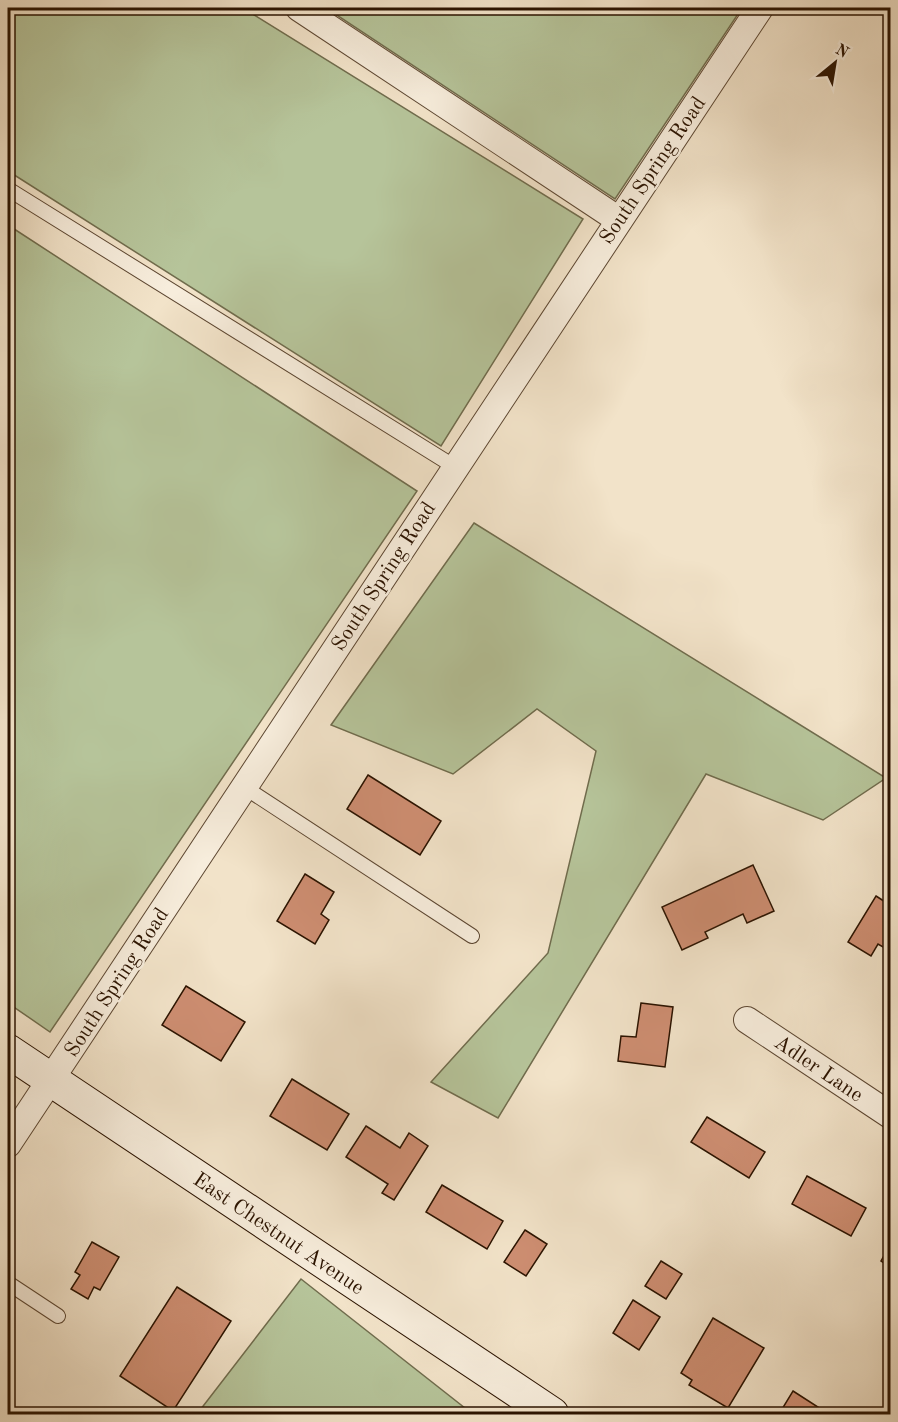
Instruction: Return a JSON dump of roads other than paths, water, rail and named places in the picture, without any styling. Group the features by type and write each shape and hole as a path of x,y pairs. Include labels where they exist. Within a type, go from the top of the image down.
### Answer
{"street":[{"path":"299,8 619,219"},
{"name":"South Spring Road","path":"8,1144 760,8"},
{"name":"Adler Lane","path":"747,1020 891,1115"},
{"name":"East Chestnut Avenue","path":"8,1051 552,1414"}],"lane":[{"path":"8,189 455,467"},
{"path":"244,787 472,936"},
{"path":"8,1283 58,1316"}]}
